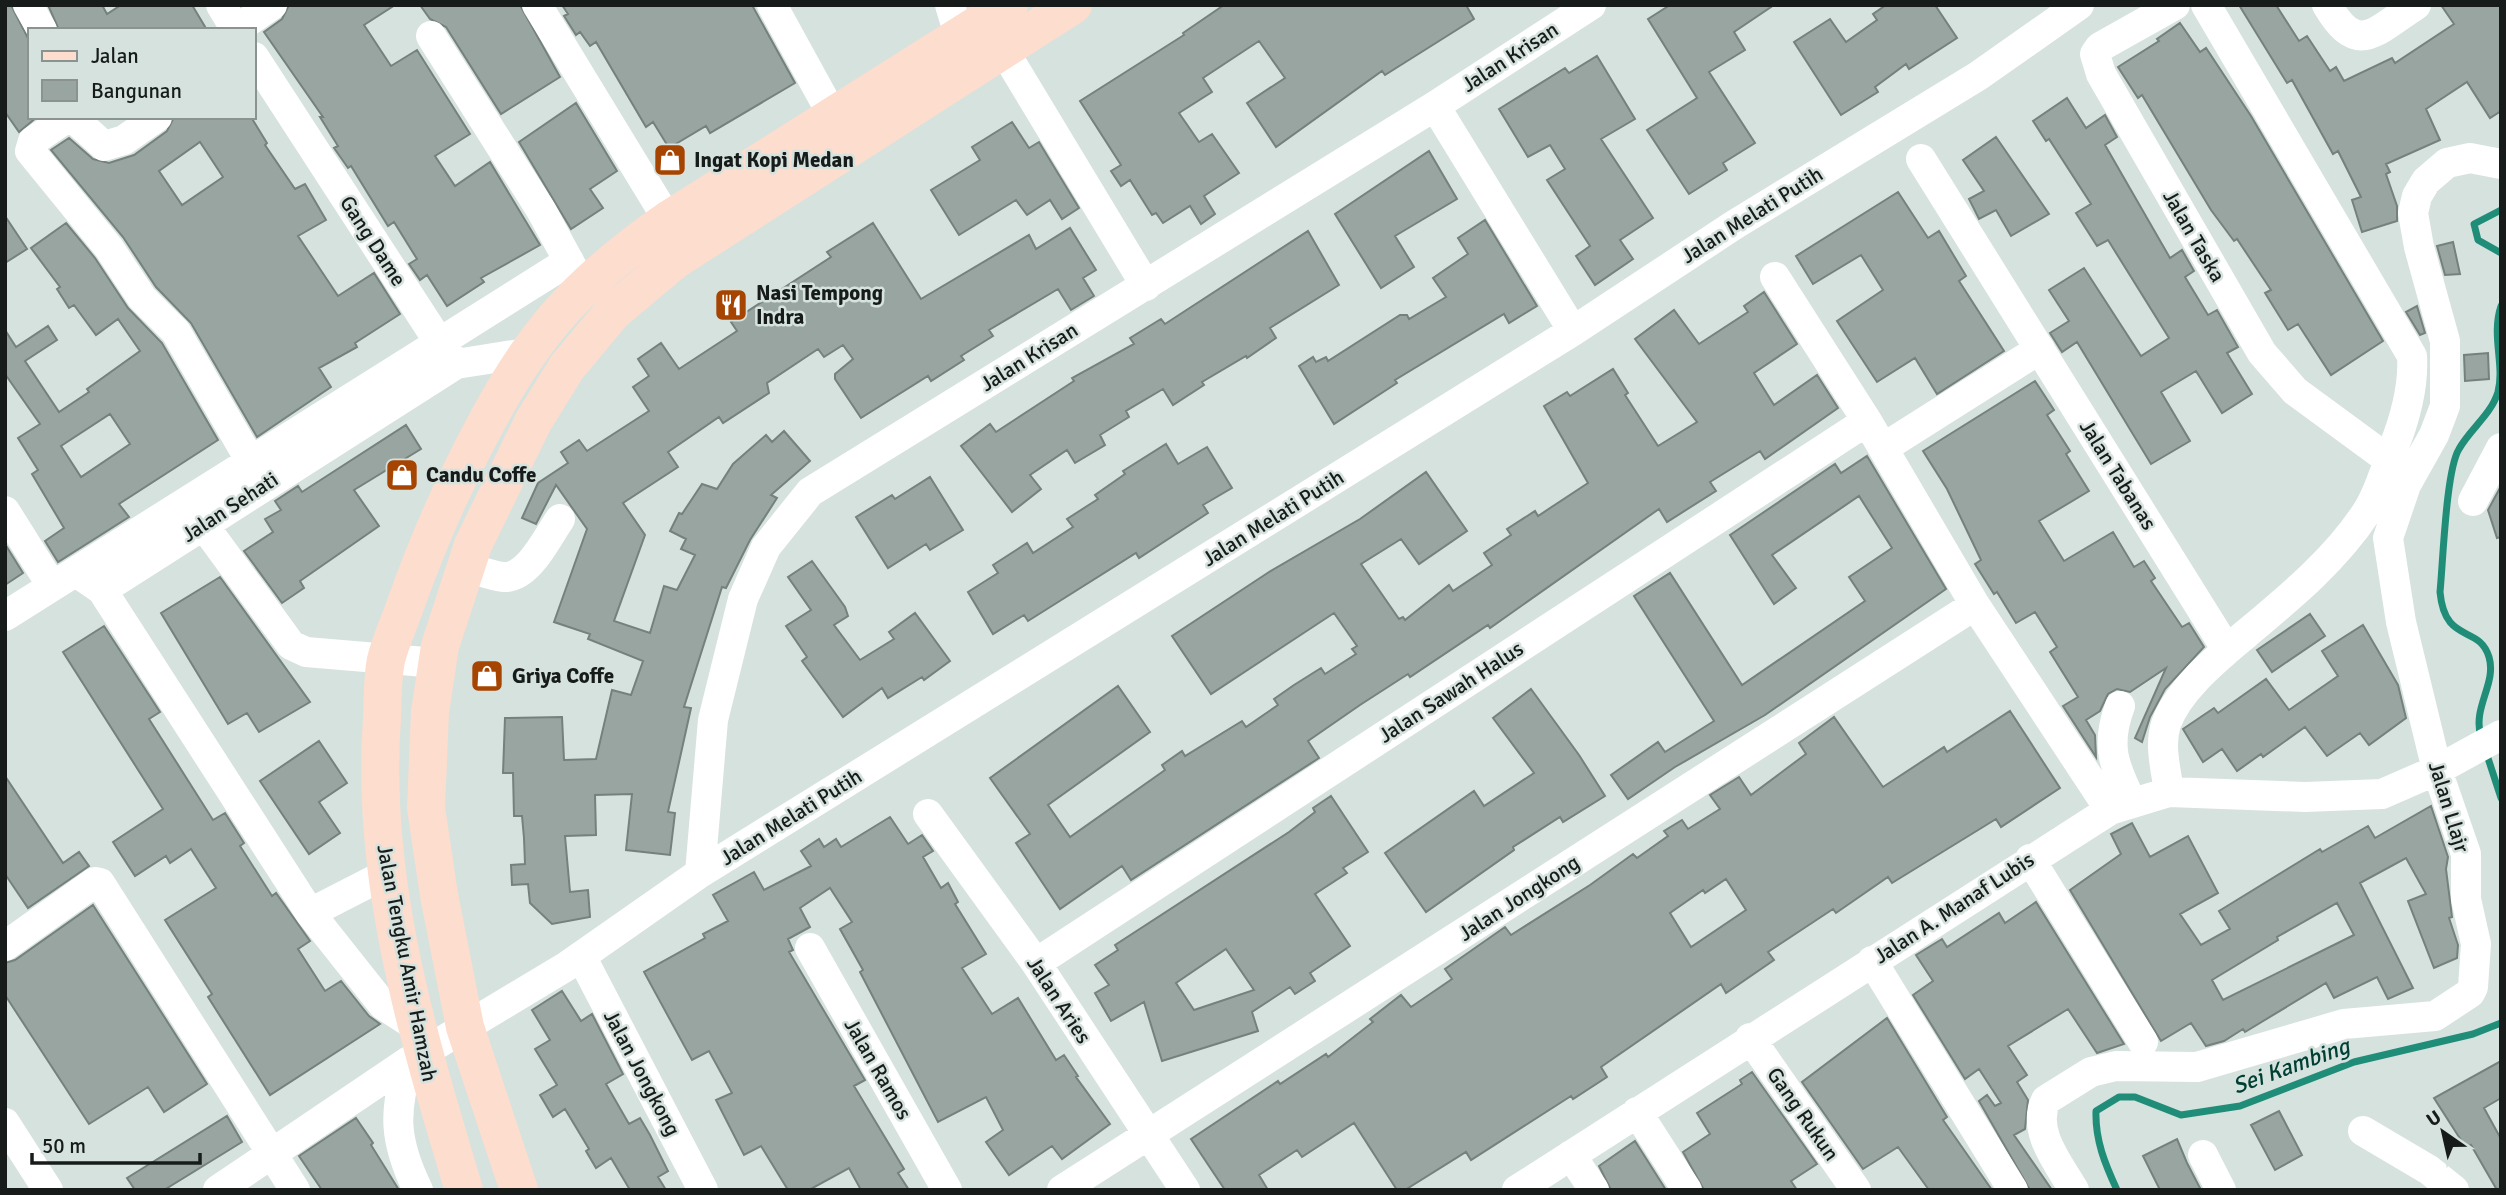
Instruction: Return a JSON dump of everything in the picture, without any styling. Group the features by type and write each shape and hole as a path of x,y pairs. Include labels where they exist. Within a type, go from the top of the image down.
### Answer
{"main road":[{"name":"Jalan Tengku Amir Hamzah","path":"464,1190 416,1047 386,874 379,756 386,660 434,526 497,399 575,274 625,250 668,220 981,23 1073,5"},
{"name":"Jalan Tengku Amir Hamzah","path":"519,1190 465,1027 439,895 426,808 430,712 440,646 473,545 533,422 567,367 613,312 675,260 981,23"}],"street":[{"path":"28,5 41,28"},
{"path":"221,5 235,28"},
{"path":"239,28 272,5"},
{"path":"537,5 668,220"},
{"path":"772,5 833,116"},
{"name":"Jalan Krisan","path":"700,873 713,720 743,599 766,547 810,492 1146,286 1591,5"},
{"name":"Jalan Melati Putih","path":"218,1190 416,1047 465,1027 581,956 700,873 1573,331 1734,225 1978,76 2079,5"},
{"name":"Jalan Taska","path":"2175,5 2100,47 2095,54 2101,74 2262,353 2295,391 2389,460"},
{"path":"2169,792 2162,742 2167,722 2178,702 2227,650 2302,587 2345,542 2368,511 2408,403 2413,376 2412,356 2206,5"},
{"path":"2327,5 2348,34 2362,36 2416,5"},
{"path":"981,23 1146,286"},
{"path":"5,616 64,579 194,514 250,460 322,431 575,274 541,211 431,36"},
{"name":"Gang Dame","path":"256,60 447,353"},
{"path":"1434,106 1573,331"},
{"path":"67,119 33,141 30,151 109,248 142,298 176,332 250,460"},
{"path":"72,119 104,146 124,140 155,119"},
{"name":"Jalan Tabanas","path":"1922,159 2227,650"},
{"name":"Jalan Llajr","path":"2074,1190 2050,1149 2041,1125 2046,1100 2073,1080 2116,1066 2197,1067 2344,1024 2435,1016 2470,993 2475,981 2476,944 2466,899 2466,854 2437,771 2401,622 2388,538 2406,485 2434,435 2445,406 2445,341 2419,247 2413,214 2417,196 2427,181 2447,163 2470,159 2501,164"},
{"path":"1775,277 1867,421 1975,605 2121,807"},
{"path":"1896,440 2040,349"},
{"path":"447,353 526,354"},
{"name":"Jalan Sawah Halus","path":"1036,963 1867,421"},
{"name":"Jalan Sehati","path":"102,590 194,514 322,431"},
{"path":"2473,501 2501,448"},
{"path":"5,511 64,579 102,590 310,913 416,1047 400,1089 399,1139 403,1160 418,1190"},
{"path":"194,514 291,645 306,652 438,663"},
{"path":"466,568 505,578 517,573 528,565 560,519"},
{"name":"Jalan Jongkong","path":"1062,1190 1975,605"},
{"path":"2120,706 2111,729 2111,752 2121,807"},
{"name":"Jalan A. Manaf Lubis","path":"1517,1190 2030,859 2121,807 2169,792 2357,797 2396,789 2437,771 2501,735"},
{"name":"Jalan Aries","path":"928,814 1036,963 1147,1136 1185,1190"},
{"path":"2030,859 2143,1042"},
{"path":"310,913 386,874"},
{"path":"5,946 95,882 100,883 295,1190"},
{"name":"Jalan Ramos","path":"810,948 947,1190"},
{"name":"Jalan Jongkong","path":"581,956 703,1190"},
{"path":"1872,961 2013,1190"},
{"name":"Gang Rukun","path":"1750,1038 1856,1190"},
{"path":"1637,1112 1687,1190"},
{"path":"5,1122 48,1190"},
{"path":"2363,1131 2429,1170 2454,1190"},
{"path":"1571,1155 1594,1190"},
{"path":"2203,1155 2221,1190"}],"building":[{"path":"5,5 11,5 28,38 28,119 35,119 19,132 5,112"},
{"path":"48,5 102,5 107,14 121,5 192,5 206,28 58,28"},
{"path":"289,5 395,5 364,25 391,66 417,50 470,134 435,156 455,186 490,162 540,245 481,278 484,282 447,306 427,275 420,280 409,264 417,259 394,222 388,226 351,166 348,168 334,148 338,146 320,117 323,117 264,32 282,19"},
{"path":"420,5 520,5 560,77 501,114 446,27 430,19"},
{"path":"562,5 752,5 795,83 710,133 706,126 669,148 653,122 646,127 596,42 590,46 580,32 576,35 564,16 568,14"},
{"path":"1224,5 1466,5 1474,19 1385,75 1382,71 1276,147 1247,103 1285,78 1259,41 1203,78 1212,92 1179,113 1199,142 1212,134 1239,173 1204,196 1215,214 1201,224 1190,206 1163,223 1156,213 1152,215 1130,180 1121,186 1111,171 1121,165 1080,101 1184,35 1183,33"},
{"path":"1670,5 1774,5 1734,32 1745,50 1709,72 1755,143 1723,163 1727,170 1689,194 1647,130 1697,98 1648,19"},
{"path":"1886,5 1935,5 1957,38 1909,69 1906,64 1875,87 1878,92 1841,115 1794,42 1830,19 1846,42 1877,20 1873,14"},
{"path":"2239,5 2276,5 2299,41 2307,36 2330,71 2336,67 2344,81 2392,58 2395,63 2454,24 2441,5 2501,5 2501,111 2490,118 2467,82 2426,109 2440,140 2386,164 2390,172 2386,174 2397,206 2397,221 2362,232 2352,200 2361,197 2338,151 2333,154 2292,80 2287,83"},
{"path":"2180,23 2200,52 2206,48 2251,116 2383,341 2331,375 2298,324 2288,330 2265,293 2271,290 2237,239 2234,241 2211,210 2142,95 2138,98 2118,67 2159,41 2157,39"},
{"path":"1597,56 1635,119 1601,139 1653,218 1620,240 1633,259 1595,285 1576,256 1590,246 1547,180 1565,169 1550,145 1528,157 1499,109 1565,68 1569,73"},
{"path":"2067,98 2086,128 2105,115 2117,137 2105,145 2170,258 2182,250 2194,271 2185,277 2208,315 2217,310 2238,347 2227,353 2252,394 2222,413 2196,371 2161,392 2190,441 2151,464 2077,342 2062,352 2050,333 2069,321 2049,290 2084,268 2141,356 2169,338 2108,240 2097,246 2076,213 2091,204 2049,139 2046,141 2033,121"},
{"path":"576,103 617,171 590,189 603,208 571,229 519,142"},
{"path":"173,119 252,119 267,143 265,145 295,189 305,184 326,220 298,236 338,296 374,273 400,314 355,343 357,347 319,368 331,387 257,437 191,323 156,287 123,237 51,150 69,138 93,159 109,163 134,155 167,131","holes":["200,142 223,177 182,205 159,171"]},
{"path":"1012,122 1029,148 1039,142 1079,208 1062,219 1050,200 1027,215 1016,200 959,235 931,190 980,160 972,147"},
{"path":"1996,137 2049,214 2011,236 1996,210 1979,219 1969,199 1984,191 1963,160"},
{"path":"1429,151 1457,199 1395,236 1414,267 1381,288 1335,214"},
{"path":"1898,192 1928,238 1939,231 1966,276 1959,281 2004,351 1937,394 1915,358 1877,382 1837,321 1883,290 1861,255 1813,284 1796,256"},
{"path":"5,216 27,249 5,263"},
{"path":"1485,220 1537,306 1509,323 1504,314 1395,380 1397,383 1334,424 1299,366 1313,357 1316,362 1326,357 1328,361 1400,315 1407,315 1409,319 1446,297 1433,278 1468,254 1458,238"},
{"path":"66,223 95,258 128,308 162,343 218,440 119,504 129,517 58,562 45,541 64,528 32,474 38,470 18,438 40,424 5,374 5,330 16,347 48,326 57,340 25,361 59,412 140,351 118,319 96,335 74,305 69,308 57,289 60,287 31,248","holes":["110,414 130,444 81,477 61,446"]},
{"path":"873,223 921,299 1029,235 1036,249 1070,228 1096,270 1083,278 1094,296 1071,310 1058,289 989,330 993,336 961,356 964,360 931,381 928,376 861,418 835,379 835,374 853,359 843,345 824,357 818,349 767,383 769,393 723,423 719,417 668,452 678,467 623,503 645,535 614,621 650,633 664,586 677,590 695,555 681,549 686,539 670,531 679,513 682,514 702,484 717,489 733,464 766,435 772,442 784,431 810,461 771,495 777,498 750,540 726,588 722,587 684,707 691,708 668,812 675,813 670,855 626,850 632,794 595,795 596,835 565,836 570,892 588,890 590,917 552,924 530,903 528,884 512,885 511,865 525,864 524,838 522,816 514,816 513,773 503,773 505,718 562,717 564,760 596,759 612,690 631,695 643,661 588,639 590,634 554,622 587,529 556,485 536,524 522,518 538,483 568,463 561,452 579,440 587,451 649,411 633,387 649,376 638,359 661,343 679,369 737,331 731,322 831,257 827,252"},
{"path":"1308,231 1339,285 1270,328 1276,338 1247,358 1246,356 1202,382 1204,385 1173,405 1163,389 1126,411 1129,417 1100,435 1105,445 1075,463 1067,450 1030,475 1041,489 1012,512 961,446 990,424 996,432 1074,381 1072,378 1134,344 1130,338 1161,319 1165,324"},
{"path":"2453,242 2460,274 2445,275 2437,246"},
{"path":"1764,292 1797,344 1754,373 1774,405 1817,375 1838,408 1765,459 1760,451 1710,482 1716,491 1667,522 1659,509 1490,628 1488,625 1410,677 1408,674 1360,705 1308,741 1319,758 1131,880 1122,866 1060,909 1016,843 1030,834 990,778 1118,686 1150,732 1048,805 1070,837 1165,770 1162,765 1182,751 1185,756 1242,721 1246,727 1278,705 1274,699 1294,685 1321,668 1325,674 1356,654 1352,649 1357,646 1334,613 1211,694 1172,636 1269,572 1360,519 1426,472 1467,531 1419,564 1401,539 1361,564 1399,619 1403,617 1405,620 1449,585 1453,591 1492,565 1484,553 1511,535 1507,529 1535,511 1538,516 1588,483 1544,406 1567,392 1570,396 1613,369 1628,393 1625,395 1658,446 1697,422 1635,339 1674,310 1699,344 1748,312 1744,306"},
{"path":"2417,306 2425,333 2420,335 2406,312"},
{"path":"2488,353 2489,379 2465,381 2464,355"},
{"path":"2035,381 2054,410 2047,415 2070,451 2066,454 2089,491 2039,521 2064,561 2113,532 2134,567 2144,561 2155,578 2151,581 2182,627 2189,623 2204,647 2165,689 2150,717 2142,742 2135,738 2166,668 2130,692 2117,689 2108,694 2100,711 2086,720 2095,735 2096,757 2063,706 2078,697 2050,652 2057,647 2035,612 2016,623 1997,592 1994,594 1975,564 1981,560 1947,489 1923,451"},
{"path":"406,425 421,449 354,490 379,526 300,581 304,588 282,603 244,551 273,532 265,519 281,510 275,501 298,486 302,492"},
{"path":"1166,444 1178,464 1207,447 1232,488 1203,505 1208,513 1139,558 1136,553 1028,621 1024,615 993,634 968,592 998,573 993,565 1027,543 1033,553 1073,527 1067,519 1098,499 1095,495 1125,474 1123,471"},
{"path":"1867,456 1946,589 1765,715 1675,767 1628,799 1611,775 1658,742 1665,752 1714,721 1634,596 1670,573 1742,685 1865,601 1849,577 1892,548 1859,496 1772,555 1796,588 1774,604 1730,535 1835,464 1841,473"},
{"path":"930,477 963,530 930,550 926,544 888,568 856,517 892,495 895,499"},
{"path":"2501,486 2501,537 2497,538 2488,510"},
{"path":"5,544 23,573 5,585"},
{"path":"812,561 845,607 848,616 834,625 860,660 894,639 889,632 915,613 950,661 924,680 922,677 888,698 882,688 843,717 802,661 807,657 786,626 811,610 788,577"},
{"path":"220,577 310,702 259,732 247,713 228,724 161,613"},
{"path":"2310,614 2325,636 2272,672 2257,650"},
{"path":"2363,625 2398,685 2406,718 2369,745 2360,733 2327,756 2305,727 2263,757 2261,754 2237,771 2222,749 2203,762 2183,729 2214,708 2218,713 2266,679 2289,710 2338,676 2322,651"},
{"path":"104,626 160,712 149,719 213,820 225,813 244,843 240,846 272,896 276,893 310,941 298,949 325,991 341,981 369,1016 380,1024 270,1095 208,997 212,994 165,920 216,888 191,849 170,863 166,856 135,876 113,842 163,809 63,652"},
{"path":"1531,689 1605,796 1563,822 1560,817 1513,847 1514,850 1426,912 1385,853 1474,791 1484,806 1534,773 1493,718"},
{"path":"2010,711 2060,788 2001,827 1996,819 1892,883 1888,877 1836,913 1833,909 1768,952 1774,960 1726,993 1721,984 1601,1067 1607,1077 1573,1099 1571,1096 1471,1160 1466,1152 1405,1190 1397,1190 1354,1123 1302,1157 1297,1150 1259,1175 1268,1190 1225,1190 1191,1139 1278,1081 1280,1084 1326,1054 1328,1057 1373,1022 1370,1019 1401,995 1411,1007 1452,979 1445,969 1505,927 1511,935 1633,854 1637,858 1668,836 1664,831 1682,820 1688,829 1720,809 1710,795 1739,777 1751,795 1806,754 1799,743 1834,717 1883,787 1944,747 1947,752","holes":["1726,879 1746,910 1691,947 1670,913 1703,890 1705,893"]},
{"path":"319,741 347,783 319,802 340,833 309,854 260,781"},
{"path":"5,776 63,863 79,852 89,866 28,908 5,874"},
{"path":"1331,796 1368,852 1343,868 1347,873 1315,894 1350,946 1310,973 1315,981 1295,994 1290,987 1252,1012 1258,1031 1162,1061 1144,1002 1111,1021 1095,993 1109,985 1095,965 1118,950 1115,945 1289,832 1315,812 1313,808","holes":["1226,949 1254,990 1194,1010 1176,983"]},
{"path":"2431,806 2448,857 2446,869 2452,917 2449,918 2458,945 2457,958 2434,968 2408,901 2426,894 2406,858 2360,883 2413,988 2388,999 2377,977 2334,998 2326,983 2245,1032 2243,1029 2224,1041 2206,1046 2191,1023 2161,1041 2070,890 2121,854 2111,834 2132,823 2150,857 2188,836 2218,893 2180,914 2201,945 2230,929 2219,911 2320,849 2322,852 2368,826 2375,838","holes":["2337,903 2354,935 2223,1000 2212,980 2278,940 2277,937"]},
{"path":"890,817 908,844 922,835 933,851 923,857 941,888 948,883 958,902 955,904 986,954 962,968 992,1014 1018,998 1056,1060 1064,1055 1078,1076 1076,1077 1110,1124 1062,1159 1052,1146 1009,1175 986,1142 1003,1130 986,1097 938,1122 840,929 852,922 830,888 800,908 810,927 788,939 793,950 789,952 865,1080 854,1086 904,1169 898,1173 909,1190 861,1190 849,1168 809,1190 788,1190 761,1146 744,1155 716,1100 732,1093 709,1051 692,1060 644,972 705,938 703,934 728,921 713,895 754,872 764,890 811,866 801,851 819,839 824,847 836,839 841,847"},
{"path":"2036,902 2124,1044 2097,1053 2068,1009 2008,1046 2027,1075 2017,1082 2028,1100 2025,1129 2014,1135 2052,1190 2030,1190 1979,1101 1987,1095 1995,1106 2001,1103 1979,1069 1965,1079 1913,995 1933,981 1916,955 1942,939 1947,947 1999,913 2005,923"},
{"path":"93,905 207,1084 164,1112 148,1087 89,1124 5,995 5,963 15,960"},
{"path":"562,991 581,1021 592,1014 623,1074 606,1084 629,1124 640,1118 650,1135 668,1171 658,1177 666,1190 630,1190 611,1158 596,1168 586,1151 589,1149 565,1109 553,1117 540,1095 557,1085 535,1049 550,1040 532,1010"},
{"path":"1887,1018 1947,1117 1943,1120 1992,1190 1929,1190 1898,1147 1863,1169 1802,1082"},
{"path":"2501,1061 2501,1098 2484,1108 2501,1139 2501,1190 2497,1190 2471,1145 2466,1148 2434,1098"},
{"path":"1752,1072 1817,1164 1791,1181 1797,1190 1704,1190 1683,1152 1710,1134 1697,1113 1742,1084 1740,1080"},
{"path":"2279,1111 2302,1155 2275,1170 2251,1125"},
{"path":"227,1116 242,1142 164,1190 135,1190 127,1178"},
{"path":"356,1118 399,1190 322,1190 299,1156"},
{"path":"2177,1139 2201,1190 2160,1190 2143,1156"},
{"path":"1635,1141 1666,1190 1611,1190 1599,1166"}],"waterway":[{"name":"Sei Kambing","path":"2501,210 2474,224 2478,240 2501,253"},
{"name":"Sei Kambing","path":"2481,737 2479,726 2490,677 2489,657 2478,640 2448,620 2440,592 2448,496 2455,460 2459,449 2490,408 2498,392 2500,371 2497,328 2501,306"},
{"name":"Sei Kambing","path":"2486,752 2501,798"},
{"name":"Sei Kambing","path":"2117,1190 2102,1152 2096,1111 2119,1097 2135,1097 2181,1115 2240,1106 2354,1062 2473,1034 2501,1023"}],"place":[{"name":"Ingat Kopi Medan","path":"670,160"},
{"name":"Nasi Tempong Indra","path":"731,305"},
{"name":"Candu Coffe","path":"402,475"},
{"name":"Griya Coffe","path":"487,676"}]}
